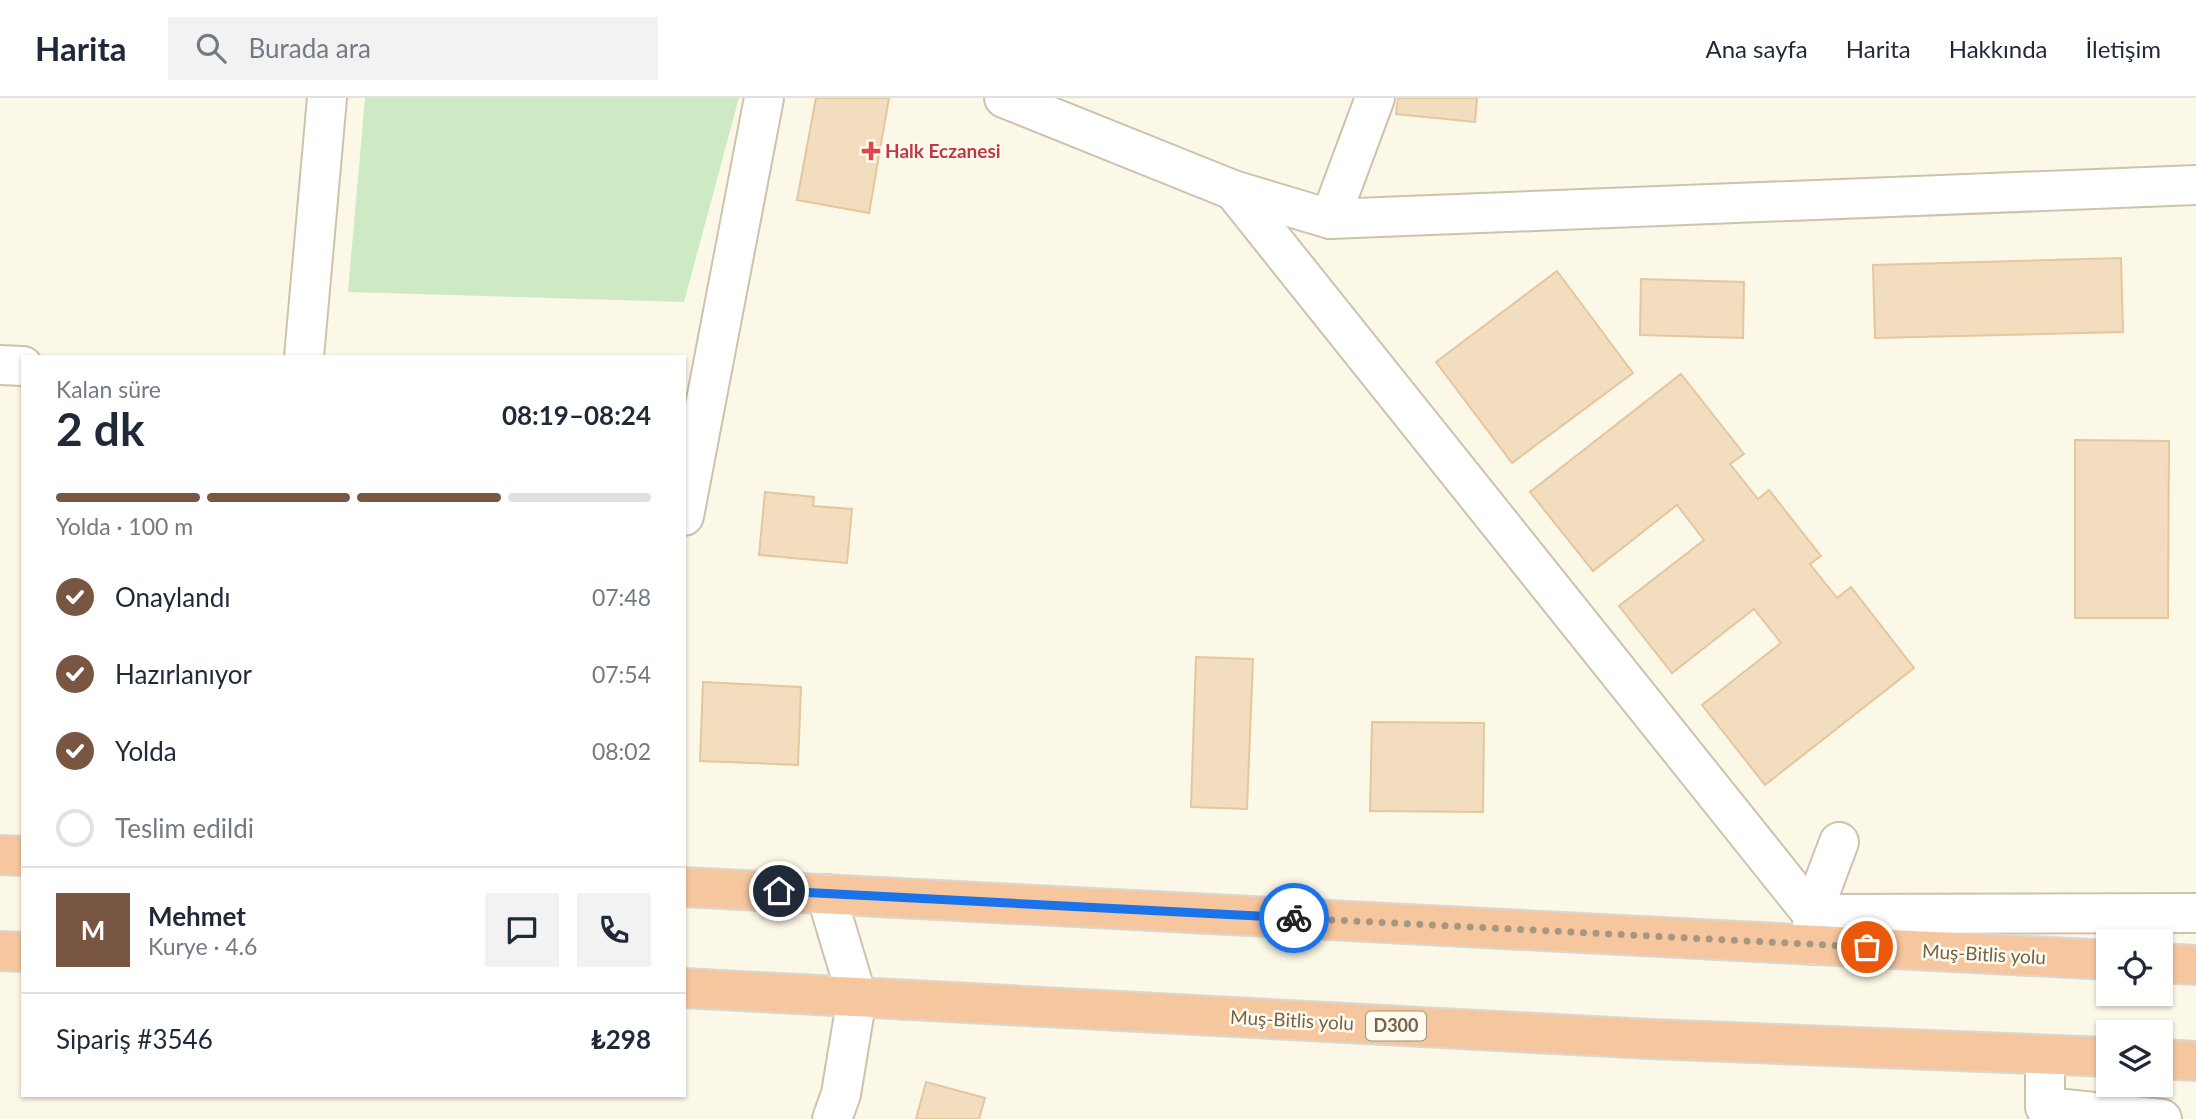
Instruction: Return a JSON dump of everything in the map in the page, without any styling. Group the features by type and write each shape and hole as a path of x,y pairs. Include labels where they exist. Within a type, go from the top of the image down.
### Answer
{"highway":[{"path":"0,855 21,856"},
{"name":"Muş-Bitlis yolu","path":"686,887 1813,929 2096,959"},
{"path":"0,951 21,952"},
{"path":"2173,964 2196,965"},
{"name":"Muş-Bitlis yolu","path":"686,988 1650,1039 2096,1057"},
{"path":"2173,1060 2196,1061"}],"street":[{"path":"304,355 327,98"},
{"path":"686,506 764,98"},
{"path":"1004,98 1233,190 1330,219 2196,186"},
{"path":"1330,219 1375,98"},
{"path":"1233,190 1813,929"},
{"path":"0,365 21,366"},
{"path":"1813,929 1839,842"},
{"path":"826,894 857,997 841,1094 832,1119"},
{"path":"1813,929 2196,913"},
{"path":"2045,1055 2039,1113 2162,1119"}],"green space":[{"path":"365,98 739,98 684,302 348,292"}],"building":[{"path":"816,98 889,98 869,213 797,200"},
{"path":"1398,98 1477,98 1475,122 1396,114"},
{"path":"2121,258 2123,332 1875,338 1873,265"},
{"path":"1557,271 1633,373 1512,463 1436,362"},
{"path":"1641,279 1744,282 1743,338 1640,335"},
{"path":"1681,374 1744,454 1730,464 1758,499 1769,490 1821,556 1810,564 1837,598 1851,587 1914,668 1765,785 1702,705 1781,643 1754,609 1672,673 1619,606 1704,540 1677,505 1593,571 1530,492"},
{"path":"2075,440 2169,441 2168,618 2075,618"},
{"path":"765,492 814,497 813,506 852,509 847,563 759,555"},
{"path":"1196,657 1253,659 1247,809 1191,807"},
{"path":"703,682 801,687 798,765 700,761"},
{"path":"1372,722 1484,723 1483,812 1370,811"},
{"path":"926,1082 985,1098 979,1119 916,1119"}],"way so far":[{"path":"1294,918 1867,947"}],"place":[{"name":"Halk Eczanesi","path":"871,151"}],"route":[{"path":"779,891 1294,918"}]}
